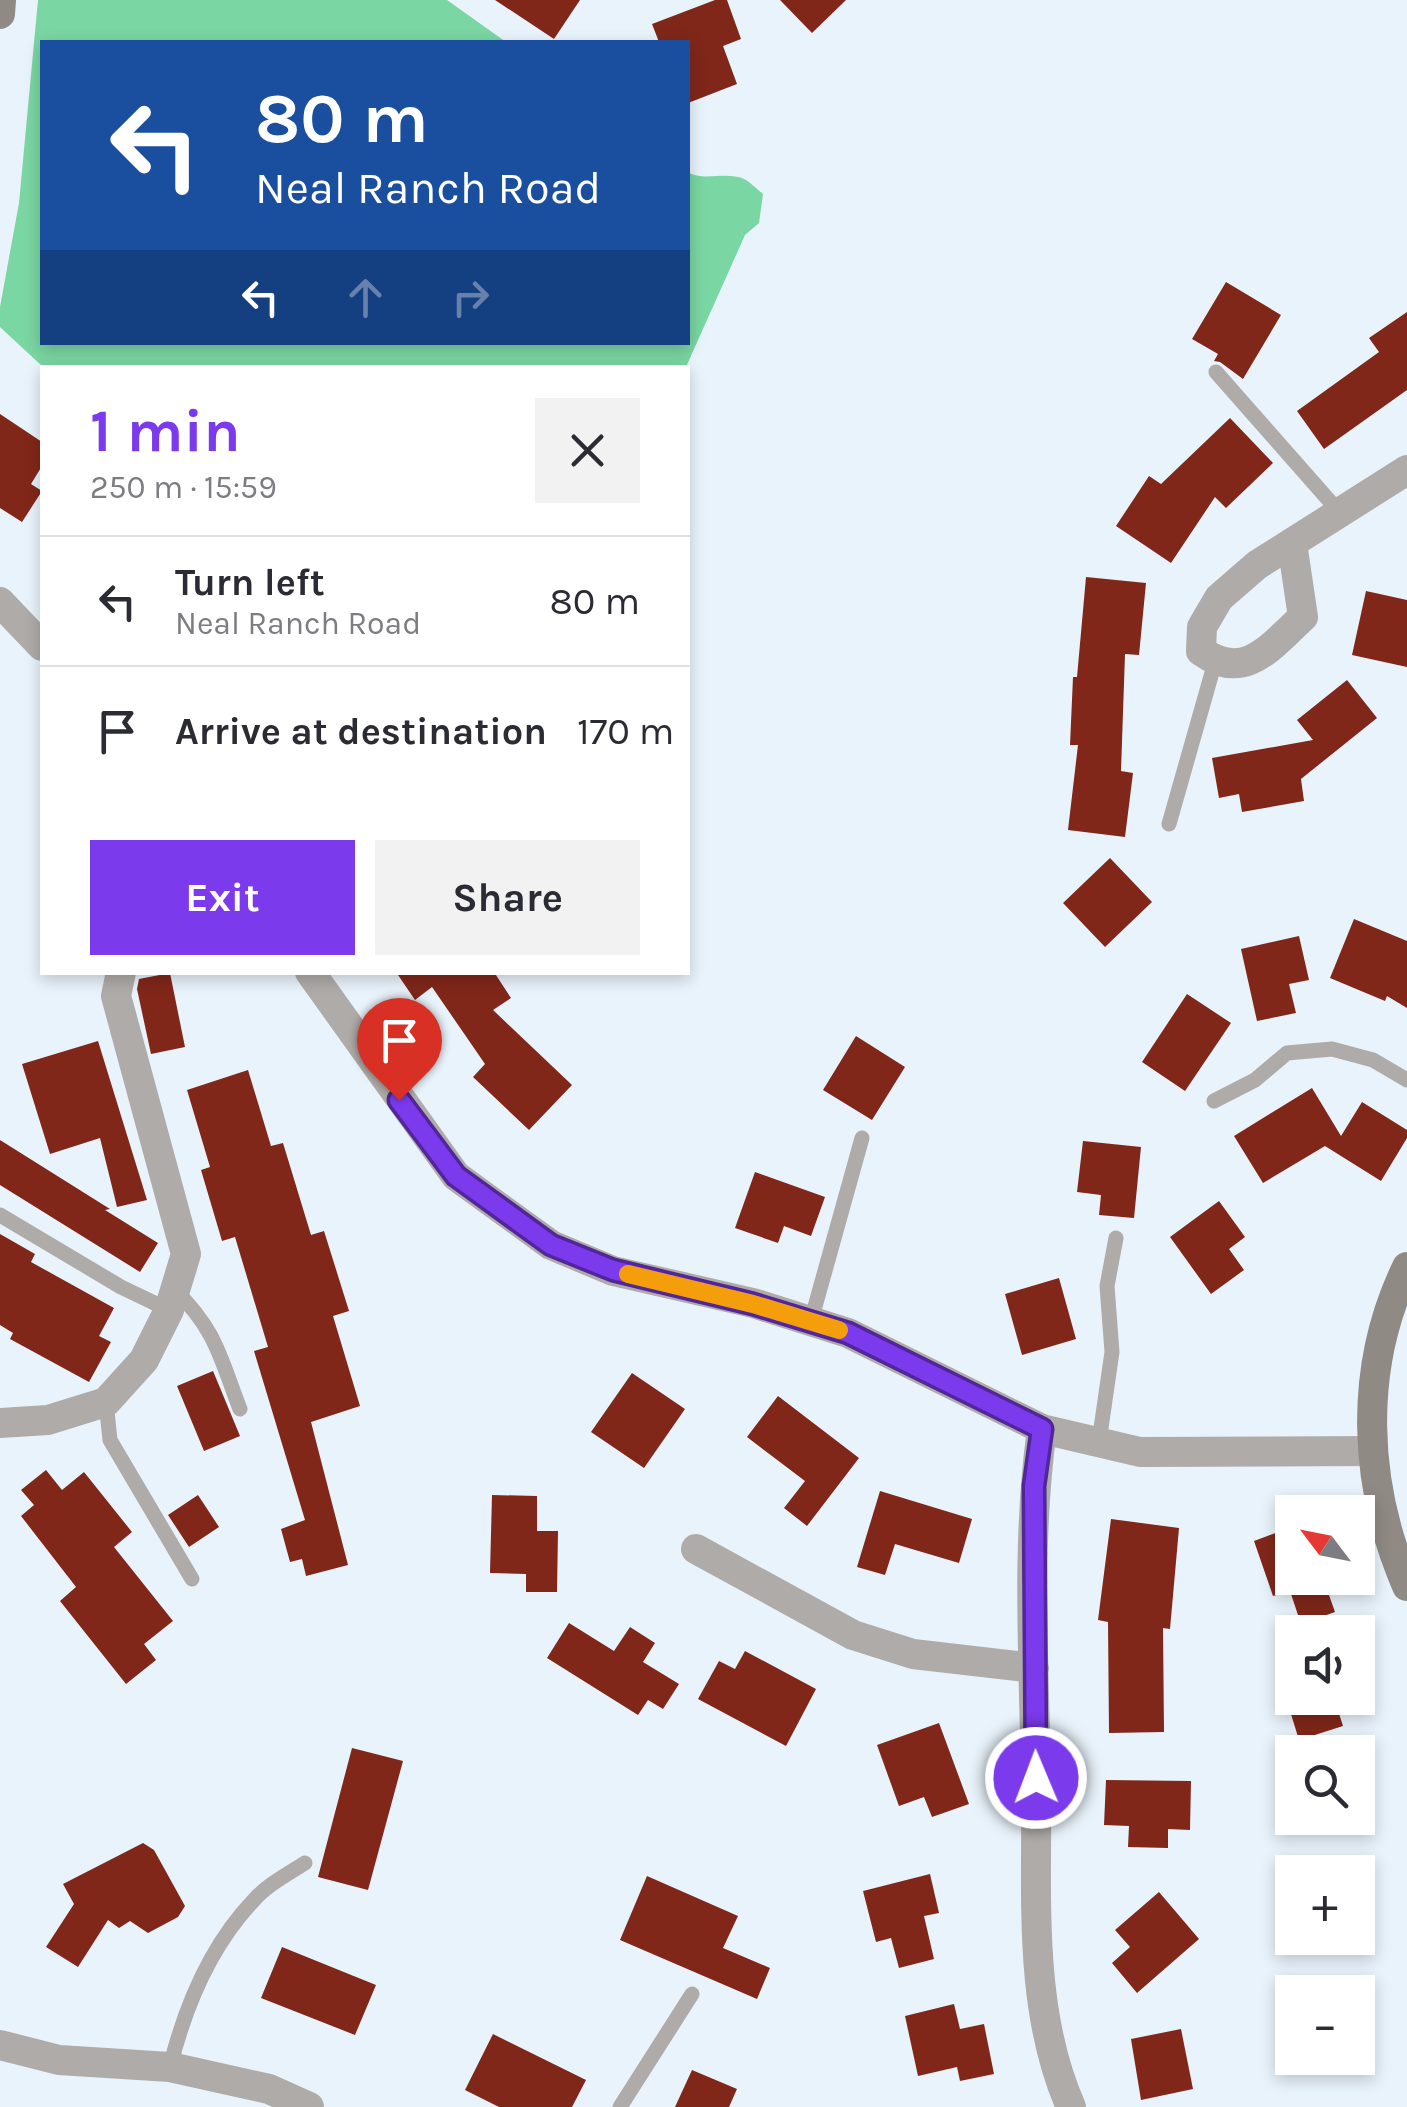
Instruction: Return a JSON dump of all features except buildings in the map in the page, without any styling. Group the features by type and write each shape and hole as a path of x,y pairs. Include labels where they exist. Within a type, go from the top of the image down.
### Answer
{"street":[{"path":"0,14 2,0"},
{"path":"1292,544 1303,617 1260,656 1232,666 1216,662 1201,651 1202,627 1219,598 1257,565 1407,470"},
{"path":"0,602 40,644"},
{"path":"0,1423 48,1420 106,1402 144,1360 172,1300 186,1254 116,996 120,975"},
{"path":"312,975 456,1176 551,1245 613,1270 753,1304 848,1333 1042,1429 1140,1452 1372,1450"},
{"path":"1407,1267 1388,1305 1374,1366 1372,1450 1391,1550 1407,1586"},
{"path":"1042,1429 1034,1486 1040,1998 1063,2090 1071,2107"},
{"path":"696,1549 853,1635 914,1654 1034,1668"},
{"path":"0,2045 59,2060 170,2067 270,2089 309,2107"}],"lane":[{"path":"1216,372 1341,514"},
{"path":"1169,824 1216,662"},
{"path":"1214,1101 1255,1080 1287,1053 1332,1049 1374,1060 1407,1080"},
{"path":"812,1321 862,1138"},
{"path":"0,1215 121,1287 172,1300 201,1316 211,1332 240,1409"},
{"path":"1099,1442 1112,1352 1106,1286 1116,1238"},
{"path":"106,1402 110,1440 192,1578"},
{"path":"170,2067 181,2020 219,1944 256,1898 305,1863"},
{"path":"620,2107 692,1994"}],"green space":[{"path":"38,0 447,0 503,40 40,40 40,345 690,345 690,173 744,179 763,194 759,223 745,235 687,365 41,365 0,327 0,307 19,203"}],"slow traffic":[{"path":"628,1274 753,1304 839,1330"}],"route":[{"path":"399,1100 456,1176 551,1245 613,1270 753,1304 848,1333 1042,1429 1034,1486 1036,1778"}]}
